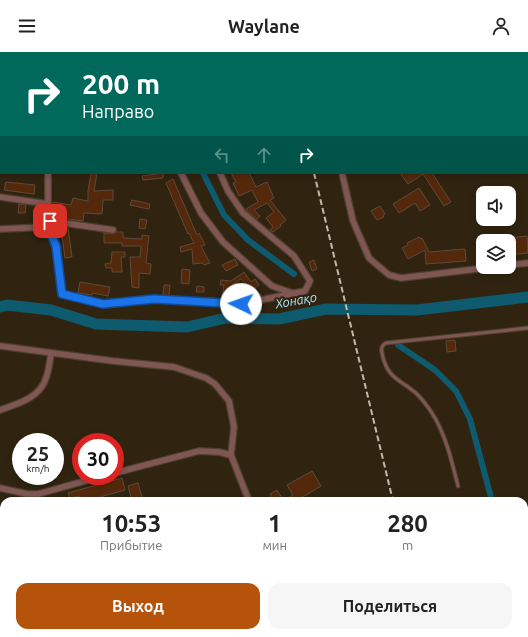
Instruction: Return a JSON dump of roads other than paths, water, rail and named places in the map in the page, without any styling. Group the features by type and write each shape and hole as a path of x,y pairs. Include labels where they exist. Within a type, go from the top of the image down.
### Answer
{"street":[{"path":"48,174 48,227 56,246 62,294 103,304 154,299 241,304 305,291 310,281 294,256 243,213 228,191 220,174"},
{"path":"182,174 201,213 223,242 272,286 295,294"},
{"path":"342,174 353,221 369,258 388,275 401,278 476,269"},
{"path":"0,197 48,204"},
{"path":"48,227 50,221 113,230"},
{"path":"0,229 48,227"},
{"path":"516,264 528,263"},
{"path":"0,346 174,367 206,378 215,384 229,401 234,427 231,455 247,497"},
{"path":"0,410 35,395 46,380 51,353"},
{"path":"124,470 199,450 231,455"},
{"path":"0,488 27,494 38,494 72,485"}],"lane":[{"path":"458,486 449,453 433,414 416,394 393,376 388,370 383,359 381,350 382,346 386,343 528,328"}],"waterway":[{"path":"204,174 224,215 248,240 294,274"},
{"name":"Хонақо","path":"0,307 7,305 51,310 96,324 187,327 226,318 279,319 326,309 417,310 528,297"},
{"path":"398,345 435,370 456,391 470,419 491,497"}],"railway":[{"path":"314,174 392,497"}]}
